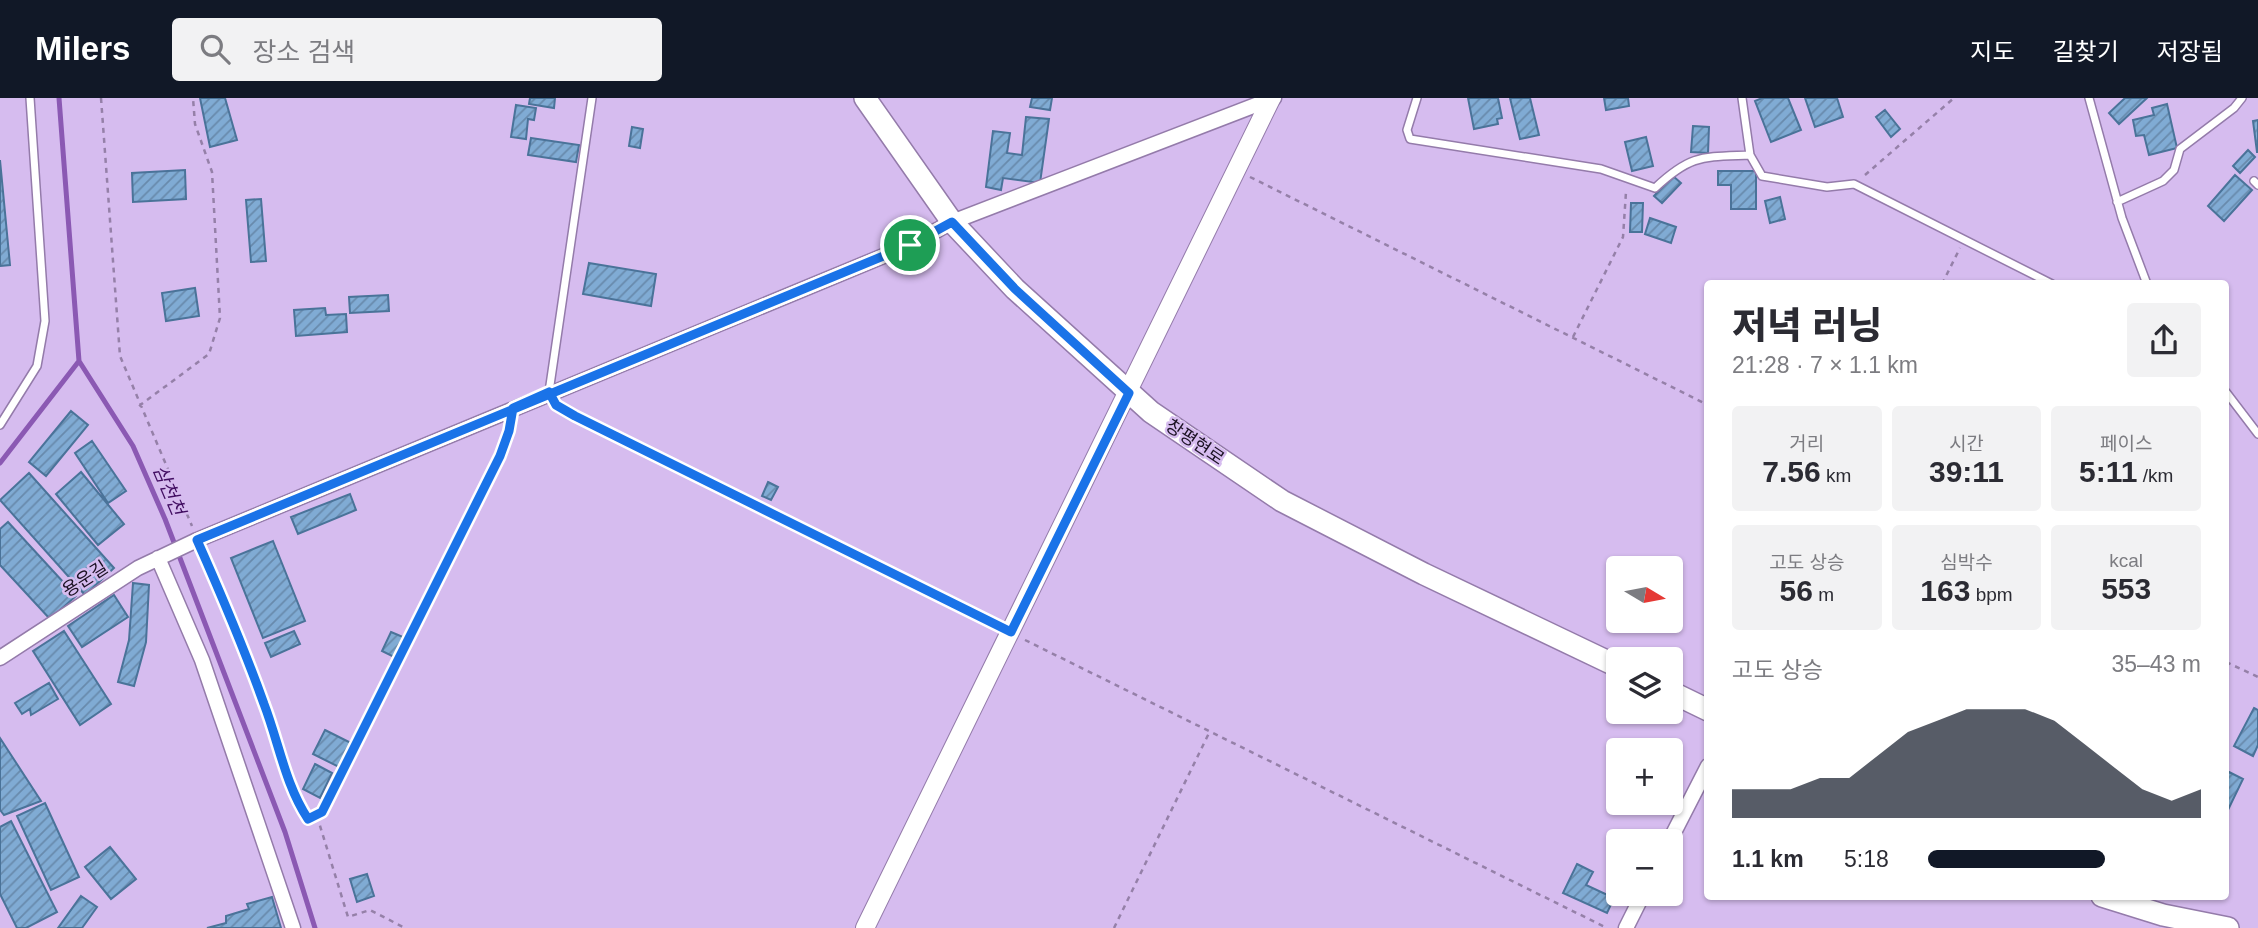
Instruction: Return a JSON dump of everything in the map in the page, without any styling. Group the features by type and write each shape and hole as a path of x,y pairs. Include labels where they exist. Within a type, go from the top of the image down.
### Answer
{"main road":[{"name":"창평현로","path":"866,98 952,222 1015,289 1151,412 1282,501 1424,574 1606,661"},
{"path":"1683,698 1704,708"},
{"path":"2115,900 2163,915 2228,928"}],"street":[{"name":"용운길","path":"0,658 138,568 197,540 549,392 910,245 952,222 1273,99"},
{"path":"865,928 1273,99"},
{"path":"160,557 202,660 293,928"},
{"path":"1676,829 1704,774"},
{"path":"1626,928 1637,906"}],"lane":[{"path":"0,425 37,366 45,321 30,98"},
{"path":"549,392 592,98"},
{"path":"1417,98 1406,130 1410,139 1601,169 1655,188 1676,168 1696,158 1750,155"},
{"path":"1742,98 1750,155 1762,176 1827,187 1854,184 2044,280"},
{"path":"2089,98 2117,202 2146,280"},
{"path":"2117,202 2163,181 2174,170 2180,149 2234,108 2242,98"},
{"path":"2229,396 2258,434"}],"path":[{"path":"101,98 120,356 232,620 265,706 293,796 308,819 322,812 500,456 509,431 513,408"},
{"path":"139,406 209,354 220,318 212,172 195,124 193,98"},
{"path":"1854,184 1954,98"},
{"path":"1237,171 1704,403"},
{"path":"1573,337 1623,237 1626,179"},
{"path":"1944,280 1964,239"},
{"path":"549,392 556,405 575,416 1607,928"},
{"path":"2229,663 2258,677"},
{"path":"1114,928 1210,732"},
{"path":"316,815 348,917 370,910 405,928"}],"building":[{"path":"200,98 225,98 237,140 210,147"},
{"path":"530,98 555,98 554,108 529,104"},
{"path":"1032,98 1052,98 1050,110 1030,107"},
{"path":"1468,98 1498,98 1502,118 1497,119 1498,124 1474,129"},
{"path":"1510,98 1530,98 1539,135 1520,139"},
{"path":"1604,98 1628,98 1629,106 1606,110"},
{"path":"1762,98 1788,98 1801,130 1771,142 1755,101"},
{"path":"1805,98 1837,98 1843,117 1815,127"},
{"path":"2125,98 2147,98 2119,124 2109,113"},
{"path":"2167,104 2177,148 2149,155 2144,135 2136,136 2133,120 2154,115 2152,108"},
{"path":"516,105 536,108 534,120 528,119 526,139 511,137"},
{"path":"1885,110 1900,129 1891,137 1876,117"},
{"path":"1026,117 1049,119 1040,183 1003,178 1001,190 986,187 993,131 1010,133 1007,153 1022,155"},
{"path":"2258,120 2258,152 2257,152 2253,121"},
{"path":"1693,126 1709,127 1708,153 1691,152"},
{"path":"632,127 643,129 640,148 629,146"},
{"path":"1646,137 1653,166 1632,171 1625,142"},
{"path":"531,138 579,145 576,162 528,155"},
{"path":"2248,150 2255,157 2240,173 2233,166"},
{"path":"0,160 10,265 0,266"},
{"path":"185,170 186,199 133,202 132,173"},
{"path":"1718,171 1756,171 1756,209 1731,209 1731,185 1718,185"},
{"path":"2235,175 2252,190 2224,221 2208,206"},
{"path":"1673,176 1681,183 1662,203 1654,196"},
{"path":"1780,197 1785,219 1770,223 1765,201"},
{"path":"261,199 266,261 251,262 246,200"},
{"path":"1631,203 1643,203 1642,232 1630,232"},
{"path":"1650,218 1676,227 1671,243 1645,234"},
{"path":"589,263 656,274 651,306 583,294"},
{"path":"195,288 199,316 166,321 162,293"},
{"path":"388,295 389,311 350,313 349,297"},
{"path":"325,308 326,315 346,314 347,332 296,336 294,310"},
{"path":"71,411 88,425 46,476 29,462"},
{"path":"92,441 126,491 108,503 75,453"},
{"path":"81,472 124,524 98,545 56,494"},
{"path":"29,473 114,568 85,595 0,500"},
{"path":"768,482 778,487 771,500 762,496"},
{"path":"350,494 356,510 298,534 291,517"},
{"path":"8,522 76,596 50,619 0,565 0,529"},
{"path":"273,541 305,621 263,638 231,558"},
{"path":"133,583 149,585 146,642 134,686 118,682 129,640"},
{"path":"114,595 128,617 82,647 68,626"},
{"path":"64,631 111,704 80,725 33,651"},
{"path":"294,631 300,644 271,657 265,643"},
{"path":"391,632 403,637 394,657 382,651"},
{"path":"49,683 58,699 31,715 30,709 22,714 15,703"},
{"path":"2254,708 2258,710 2258,745 2253,756 2234,746"},
{"path":"325,730 351,743 339,767 313,754"},
{"path":"0,738 41,801 4,815 0,810"},
{"path":"315,764 332,773 320,798 303,789"},
{"path":"2229,772 2243,779 2229,808"},
{"path":"45,803 79,877 51,890 17,816"},
{"path":"11,821 57,912 26,928 17,928 0,894 0,827"},
{"path":"110,847 136,879 111,899 85,867"},
{"path":"1577,864 1593,872 1586,885 1606,894 1606,906 1610,906 1607,913 1563,893"},
{"path":"367,874 374,896 357,902 350,879"},
{"path":"81,896 97,907 82,928 58,928"},
{"path":"272,897 281,928 207,928 226,923 226,916 249,909 247,904"}],"waterway":[{"name":"삼천천","path":"59,98 79,361 133,446 165,519 285,832 315,928"},
{"path":"0,463 79,361"}],"route":[{"path":"910,245 549,392 197,540 265,706 293,796 308,819 322,812 500,456 509,431 513,408 549,392 556,405 575,416 1011,632 1129,393 1015,289 952,222 910,245"}]}
